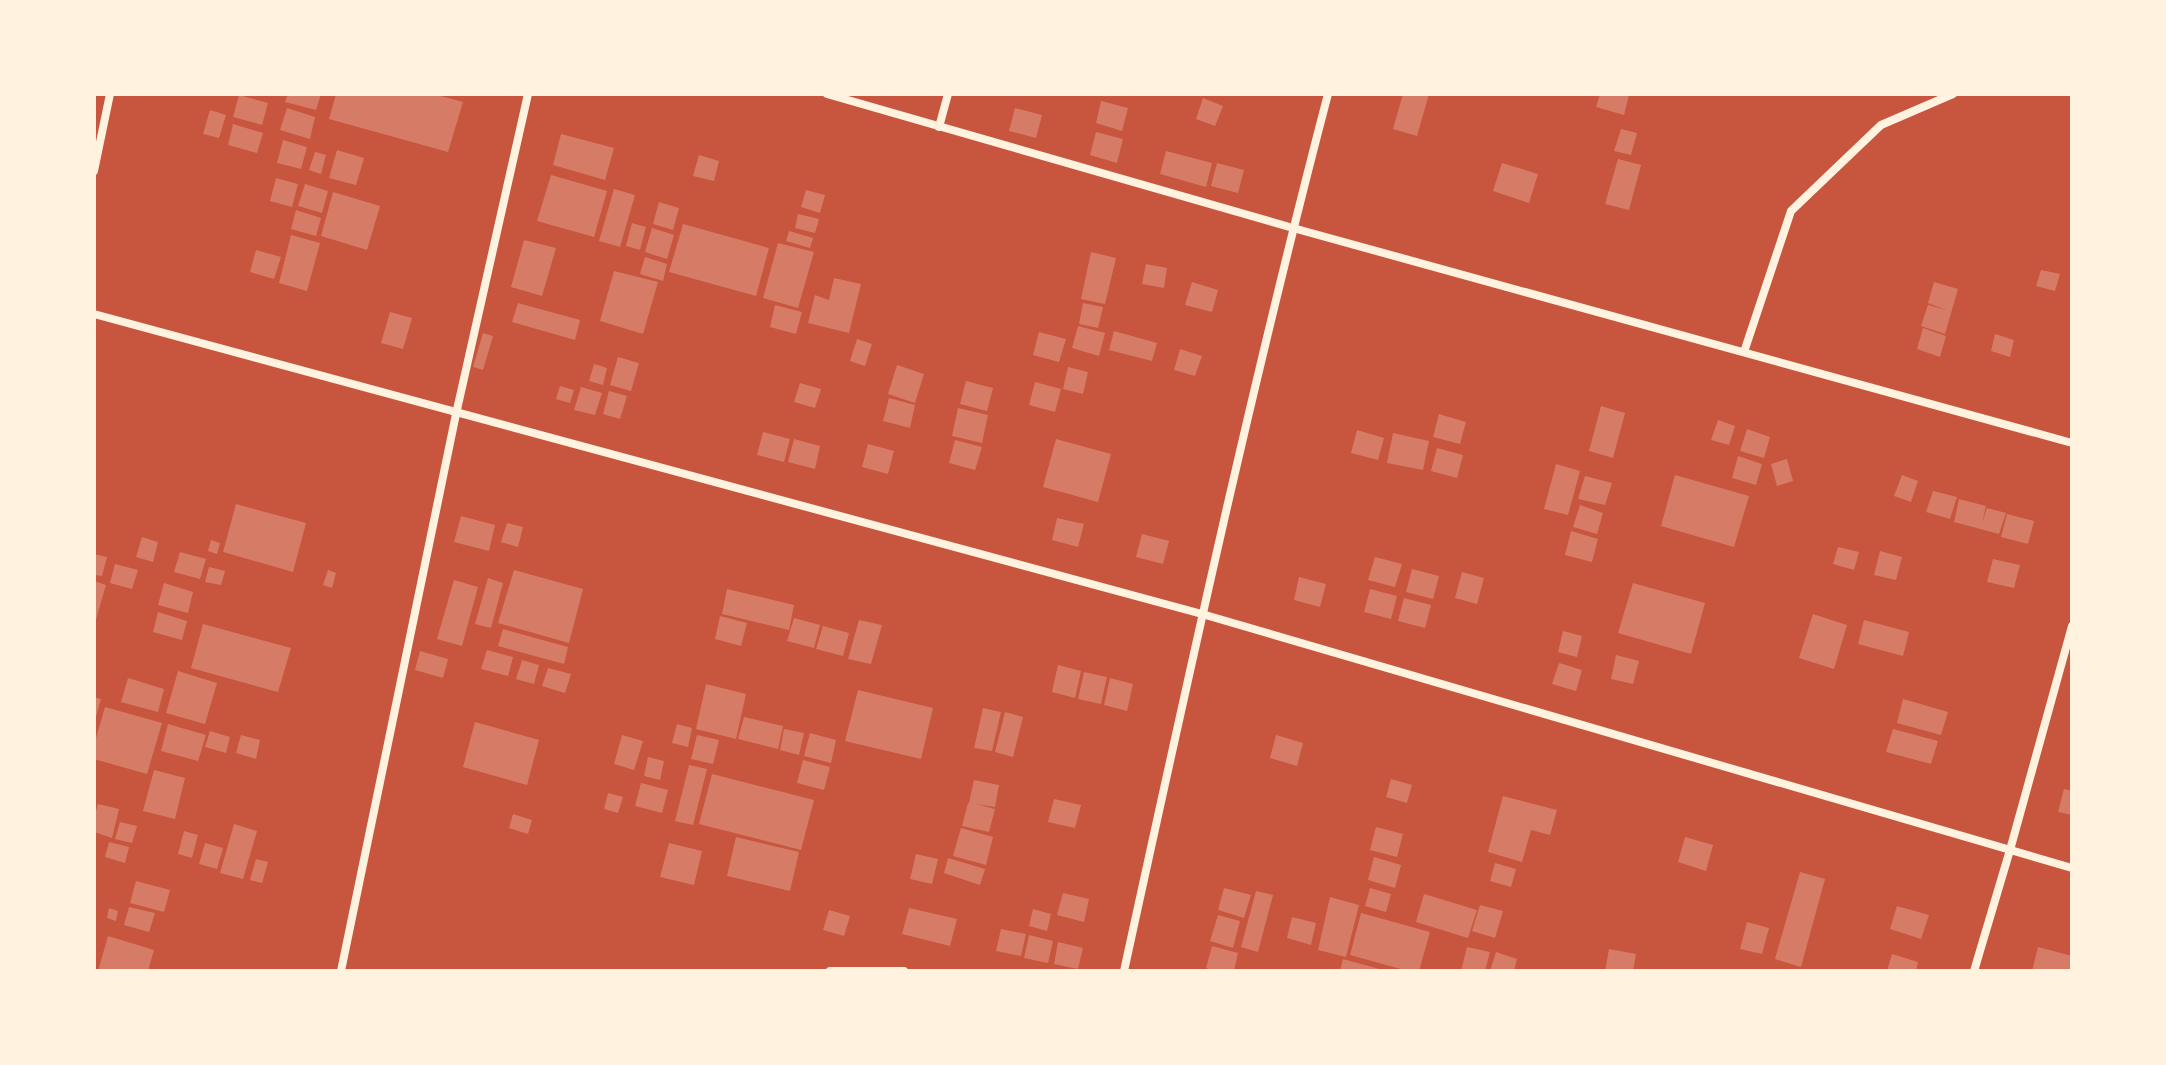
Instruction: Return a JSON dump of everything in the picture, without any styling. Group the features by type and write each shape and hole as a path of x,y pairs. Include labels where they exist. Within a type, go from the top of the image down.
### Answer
{"street":[{"path":"94,171 110,94"},
{"path":"341,971 456,414 528,94"},
{"path":"827,94 1293,228 2072,443"},
{"path":"939,127 948,94"},
{"path":"1124,971 1202,614 1293,228 1328,94"},
{"path":"1744,352 1791,211 1881,125 1953,94"},
{"path":"94,314 1202,614 2072,868"},
{"path":"1974,971 2072,626"},
{"path":"830,971 904,971"}],"building":[{"path":"288,94 321,94 316,110 285,102"},
{"path":"336,94 433,94 463,102 448,152 329,119"},
{"path":"1403,94 1429,94 1417,136 1393,129"},
{"path":"1600,94 1629,95 1624,115 1596,107"},
{"path":"239,95 268,103 262,125 233,117"},
{"path":"1203,98 1223,106 1215,126 1196,119"},
{"path":"1101,101 1128,108 1122,131 1096,123"},
{"path":"287,108 315,117 310,139 280,130"},
{"path":"1015,108 1042,115 1036,138 1009,131"},
{"path":"210,110 226,115 219,138 203,134"},
{"path":"233,124 263,133 257,153 228,145"},
{"path":"1621,129 1637,133 1631,155 1614,151"},
{"path":"1096,132 1123,139 1117,163 1090,155"},
{"path":"561,134 614,148 605,180 553,165"},
{"path":"283,140 307,147 301,169 277,163"},
{"path":"337,150 364,158 356,185 329,178"},
{"path":"1166,151 1212,163 1206,187 1160,174"},
{"path":"315,152 326,155 321,174 309,170"},
{"path":"699,155 719,161 714,181 693,176"},
{"path":"1618,159 1641,165 1629,210 1605,204"},
{"path":"1217,163 1244,170 1238,193 1211,186"},
{"path":"1502,163 1538,174 1529,203 1493,191"},
{"path":"551,175 607,191 594,237 537,221"},
{"path":"276,178 298,184 292,207 270,201"},
{"path":"305,184 328,191 322,213 298,206"},
{"path":"614,189 635,195 620,247 599,241"},
{"path":"806,190 825,195 820,213 801,207"},
{"path":"333,192 380,206 367,250 321,236"},
{"path":"659,202 679,208 673,230 653,224"},
{"path":"296,210 321,218 316,236 291,229"},
{"path":"798,214 819,219 815,233 795,228"},
{"path":"632,223 646,227 640,250 626,246"},
{"path":"683,224 769,248 756,296 669,272"},
{"path":"652,228 674,235 667,259 645,252"},
{"path":"789,231 813,238 810,248 786,241"},
{"path":"291,235 320,243 307,291 279,283"},
{"path":"524,240 556,248 542,296 511,287"},
{"path":"778,243 814,252 798,308 763,298"},
{"path":"256,250 281,257 274,279 250,272"},
{"path":"1091,252 1116,258 1105,304 1081,299"},
{"path":"645,257 667,264 663,281 640,274"},
{"path":"1146,264 1167,268 1164,288 1142,284"},
{"path":"2041,270 2060,274 2055,291 2036,286"},
{"path":"614,271 658,282 643,334 600,321"},
{"path":"834,278 861,284 849,333 808,323 815,295 829,300"},
{"path":"1192,282 1218,290 1212,312 1185,305"},
{"path":"1934,282 1958,289 1945,334 1921,326 1928,305 1946,310 1928,303"},
{"path":"518,303 580,320 575,340 512,322"},
{"path":"1083,303 1103,307 1098,328 1079,324"},
{"path":"775,305 802,312 796,334 770,327"},
{"path":"390,312 412,318 403,349 381,343"},
{"path":"1078,326 1105,333 1099,356 1072,348"},
{"path":"1923,328 1946,336 1940,357 1917,349"},
{"path":"1114,331 1157,343 1152,361 1109,350"},
{"path":"1039,332 1066,339 1059,362 1033,355"},
{"path":"483,333 493,336 483,370 473,367"},
{"path":"1995,334 2014,340 2010,357 1991,351"},
{"path":"857,339 872,344 865,366 850,361"},
{"path":"1180,349 1202,356 1195,376 1174,370"},
{"path":"618,357 639,363 631,391 610,385"},
{"path":"594,364 607,368 603,385 589,381"},
{"path":"897,365 924,374 915,403 888,394"},
{"path":"1068,367 1088,372 1083,394 1063,389"},
{"path":"966,381 993,388 987,411 960,404"},
{"path":"1035,382 1061,389 1055,412 1029,405"},
{"path":"800,383 821,389 815,408 794,402"},
{"path":"560,386 574,390 570,403 556,399"},
{"path":"581,387 602,393 595,415 574,410"},
{"path":"609,391 627,396 620,419 603,414"},
{"path":"889,398 915,405 910,428 883,421"},
{"path":"1601,406 1625,413 1613,458 1589,451"},
{"path":"958,408 988,415 982,443 952,436"},
{"path":"1439,414 1466,422 1460,444 1433,437"},
{"path":"1718,420 1735,426 1729,445 1711,440"},
{"path":"1747,429 1770,437 1764,458 1740,451"},
{"path":"1357,430 1384,438 1378,460 1351,453"},
{"path":"763,432 790,439 784,462 757,455"},
{"path":"1393,433 1429,441 1423,470 1387,463"},
{"path":"794,439 820,446 815,469 788,462"},
{"path":"1056,439 1111,454 1098,502 1043,487"},
{"path":"955,440 982,447 975,470 949,463"},
{"path":"868,444 894,451 888,474 862,467"},
{"path":"1437,448 1463,455 1457,478 1431,471"},
{"path":"1738,456 1762,464 1756,485 1732,478"},
{"path":"1787,459 1793,481 1777,486 1771,464"},
{"path":"1556,464 1580,471 1568,515 1544,509"},
{"path":"1675,475 1749,496 1734,547 1661,526"},
{"path":"1902,475 1918,481 1911,502 1894,496"},
{"path":"1585,476 1612,483 1605,505 1578,499"},
{"path":"1933,491 1957,497 1950,519 1926,512"},
{"path":"1959,499 1986,506 1982,523 1987,508 2006,513 1999,534 1954,522"},
{"path":"236,504 306,523 293,572 223,552"},
{"path":"1580,505 1603,513 1597,534 1573,527"},
{"path":"2007,514 2034,521 2028,544 2001,537"},
{"path":"461,516 495,525 489,551 454,542"},
{"path":"1057,518 1084,524 1078,547 1052,540"},
{"path":"507,523 523,527 518,547 501,542"},
{"path":"1571,531 1598,539 1592,562 1565,555"},
{"path":"1142,534 1169,541 1163,564 1136,557"},
{"path":"142,537 158,542 153,562 136,557"},
{"path":"211,540 220,543 217,554 208,551"},
{"path":"1838,547 1859,552 1854,570 1833,564"},
{"path":"1880,551 1902,557 1896,580 1874,575"},
{"path":"180,552 206,559 200,579 174,572"},
{"path":"94,554 107,557 102,576 94,575"},
{"path":"1375,557 1402,564 1395,587 1368,580"},
{"path":"1993,559 2020,565 2014,588 1987,582"},
{"path":"115,564 138,570 132,589 110,583"},
{"path":"209,567 225,571 221,585 205,582"},
{"path":"1412,569 1439,576 1433,599 1406,592"},
{"path":"328,570 336,573 332,588 323,585"},
{"path":"514,570 583,589 569,643 498,623"},
{"path":"1462,572 1484,578 1477,604 1455,598"},
{"path":"1299,577 1326,584 1320,607 1294,600"},
{"path":"488,578 503,583 491,628 475,624"},
{"path":"454,580 478,587 462,646 437,639"},
{"path":"94,581 106,585 95,623 94,622"},
{"path":"164,583 193,592 188,613 158,605"},
{"path":"1633,583 1705,603 1691,654 1618,633"},
{"path":"727,589 794,605 789,630 722,614"},
{"path":"1370,589 1397,596 1391,619 1364,612"},
{"path":"1404,598 1431,605 1425,628 1398,621"},
{"path":"158,612 187,621 182,640 153,632"},
{"path":"1813,614 1847,625 1834,669 1799,658"},
{"path":"720,616 747,623 741,646 715,639"},
{"path":"794,618 820,625 814,648 787,641"},
{"path":"859,620 882,625 871,664 848,659"},
{"path":"1864,620 1909,632 1903,656 1858,644"},
{"path":"203,624 291,648 278,692 191,668"},
{"path":"823,626 849,633 843,656 816,649"},
{"path":"503,629 568,647 564,664 498,646"},
{"path":"1563,631 1582,636 1577,657 1558,652"},
{"path":"487,650 513,657 508,676 481,669"},
{"path":"420,651 448,659 443,678 415,670"},
{"path":"1616,655 1639,661 1633,684 1611,679"},
{"path":"522,660 539,665 534,684 516,679"},
{"path":"1559,663 1582,670 1576,691 1552,684"},
{"path":"1058,665 1081,671 1075,698 1052,692"},
{"path":"548,668 571,674 565,693 542,686"},
{"path":"178,671 217,683 205,724 166,713"},
{"path":"1084,672 1107,677 1101,704 1078,699"},
{"path":"128,678 164,689 158,712 121,702"},
{"path":"1110,678 1133,684 1127,711 1104,705"},
{"path":"706,684 746,694 736,739 696,729"},
{"path":"858,690 933,708 921,759 845,741"},
{"path":"94,697 101,699 95,720 94,720"},
{"path":"1903,699 1948,712 1941,735 1897,723"},
{"path":"105,707 162,723 147,774 94,759 94,745"},
{"path":"983,708 1001,712 992,751 974,748"},
{"path":"1005,712 1023,717 1013,757 995,752"},
{"path":"744,717 783,726 778,749 738,739"},
{"path":"475,722 539,740 527,785 463,767"},
{"path":"168,724 206,735 198,761 161,751"},
{"path":"677,724 692,728 688,747 672,743"},
{"path":"784,729 804,733 799,755 780,750"},
{"path":"1893,729 1938,741 1931,764 1886,752"},
{"path":"210,731 230,737 226,753 205,747"},
{"path":"810,733 836,740 831,763 804,756"},
{"path":"241,735 260,740 256,759 236,753"},
{"path":"622,735 643,741 634,770 614,764"},
{"path":"697,735 719,740 713,764 691,759"},
{"path":"1276,735 1303,743 1297,766 1270,758"},
{"path":"648,757 664,761 660,780 644,776"},
{"path":"803,760 830,767 824,790 797,783"},
{"path":"689,765 707,769 693,825 675,821"},
{"path":"154,770 185,778 175,819 143,811"},
{"path":"712,774 814,800 801,850 699,824"},
{"path":"1391,779 1412,785 1407,803 1386,797"},
{"path":"974,780 999,785 995,807 976,804 995,809 989,832 962,826"},
{"path":"641,783 668,790 662,813 635,806"},
{"path":"2064,789 2072,791 2072,815 2058,812"},
{"path":"608,793 623,797 618,813 604,809"},
{"path":"1503,796 1557,810 1550,835 1531,830 1522,862 1488,852"},
{"path":"1054,799 1081,805 1075,828 1048,822"},
{"path":"98,804 119,809 112,838 94,832"},
{"path":"513,814 532,820 528,834 509,828"},
{"path":"120,822 137,826 132,843 115,839"},
{"path":"234,824 257,831 243,879 220,873"},
{"path":"1376,827 1403,834 1397,857 1370,850"},
{"path":"961,828 993,837 986,865 953,856"},
{"path":"184,831 198,835 192,858 178,854"},
{"path":"736,837 799,852 790,891 727,876"},
{"path":"1685,837 1713,845 1706,871 1678,862"},
{"path":"109,842 129,847 125,863 105,857"},
{"path":"205,843 223,848 217,869 199,864"},
{"path":"669,843 702,851 694,885 660,877"},
{"path":"916,854 938,859 932,884 910,879"},
{"path":"1374,857 1401,865 1395,888 1368,880"},
{"path":"948,858 985,869 980,885 944,873"},
{"path":"256,859 268,862 262,883 250,880"},
{"path":"1495,863 1516,869 1511,887 1490,881"},
{"path":"1800,872 1825,879 1801,967 1775,959"},
{"path":"136,881 170,890 164,912 130,903"},
{"path":"1224,888 1251,895 1244,918 1218,910"},
{"path":"1370,888 1391,894 1386,912 1365,906"},
{"path":"1256,891 1273,895 1258,952 1241,947"},
{"path":"1063,893 1089,899 1084,922 1057,915"},
{"path":"1424,894 1477,910 1468,938 1416,922"},
{"path":"1330,897 1359,905 1346,957 1318,950"},
{"path":"1480,905 1503,911 1495,938 1472,931"},
{"path":"1897,906 1929,915 1921,939 1890,929"},
{"path":"129,907 155,913 149,932 124,925"},
{"path":"109,908 118,911 116,921 107,918"},
{"path":"909,908 957,919 950,946 902,934"},
{"path":"1033,909 1051,914 1047,931 1029,926"},
{"path":"829,910 850,916 844,936 823,930"},
{"path":"1361,913 1430,932 1419,971 1408,971 1350,955"},
{"path":"1218,915 1240,921 1233,948 1210,941"},
{"path":"1292,917 1316,923 1311,945 1287,938"},
{"path":"1747,922 1769,928 1762,954 1740,949"},
{"path":"1001,929 1026,934 1021,956 996,951"},
{"path":"1029,935 1053,941 1048,963 1024,958"},
{"path":"108,936 154,950 148,971 98,971"},
{"path":"1058,942 1083,948 1078,969 1054,964"},
{"path":"1212,946 1238,953 1234,971 1206,968"},
{"path":"1467,947 1490,952 1485,971 1461,971"},
{"path":"2038,947 2072,956 2072,971 2032,971"},
{"path":"1609,949 1636,954 1633,971 1605,971"},
{"path":"1496,952 1517,959 1514,971 1490,971"},
{"path":"1892,954 1918,962 1916,971 1887,971"},
{"path":"1343,959 1383,970 1383,971 1340,971"}]}
